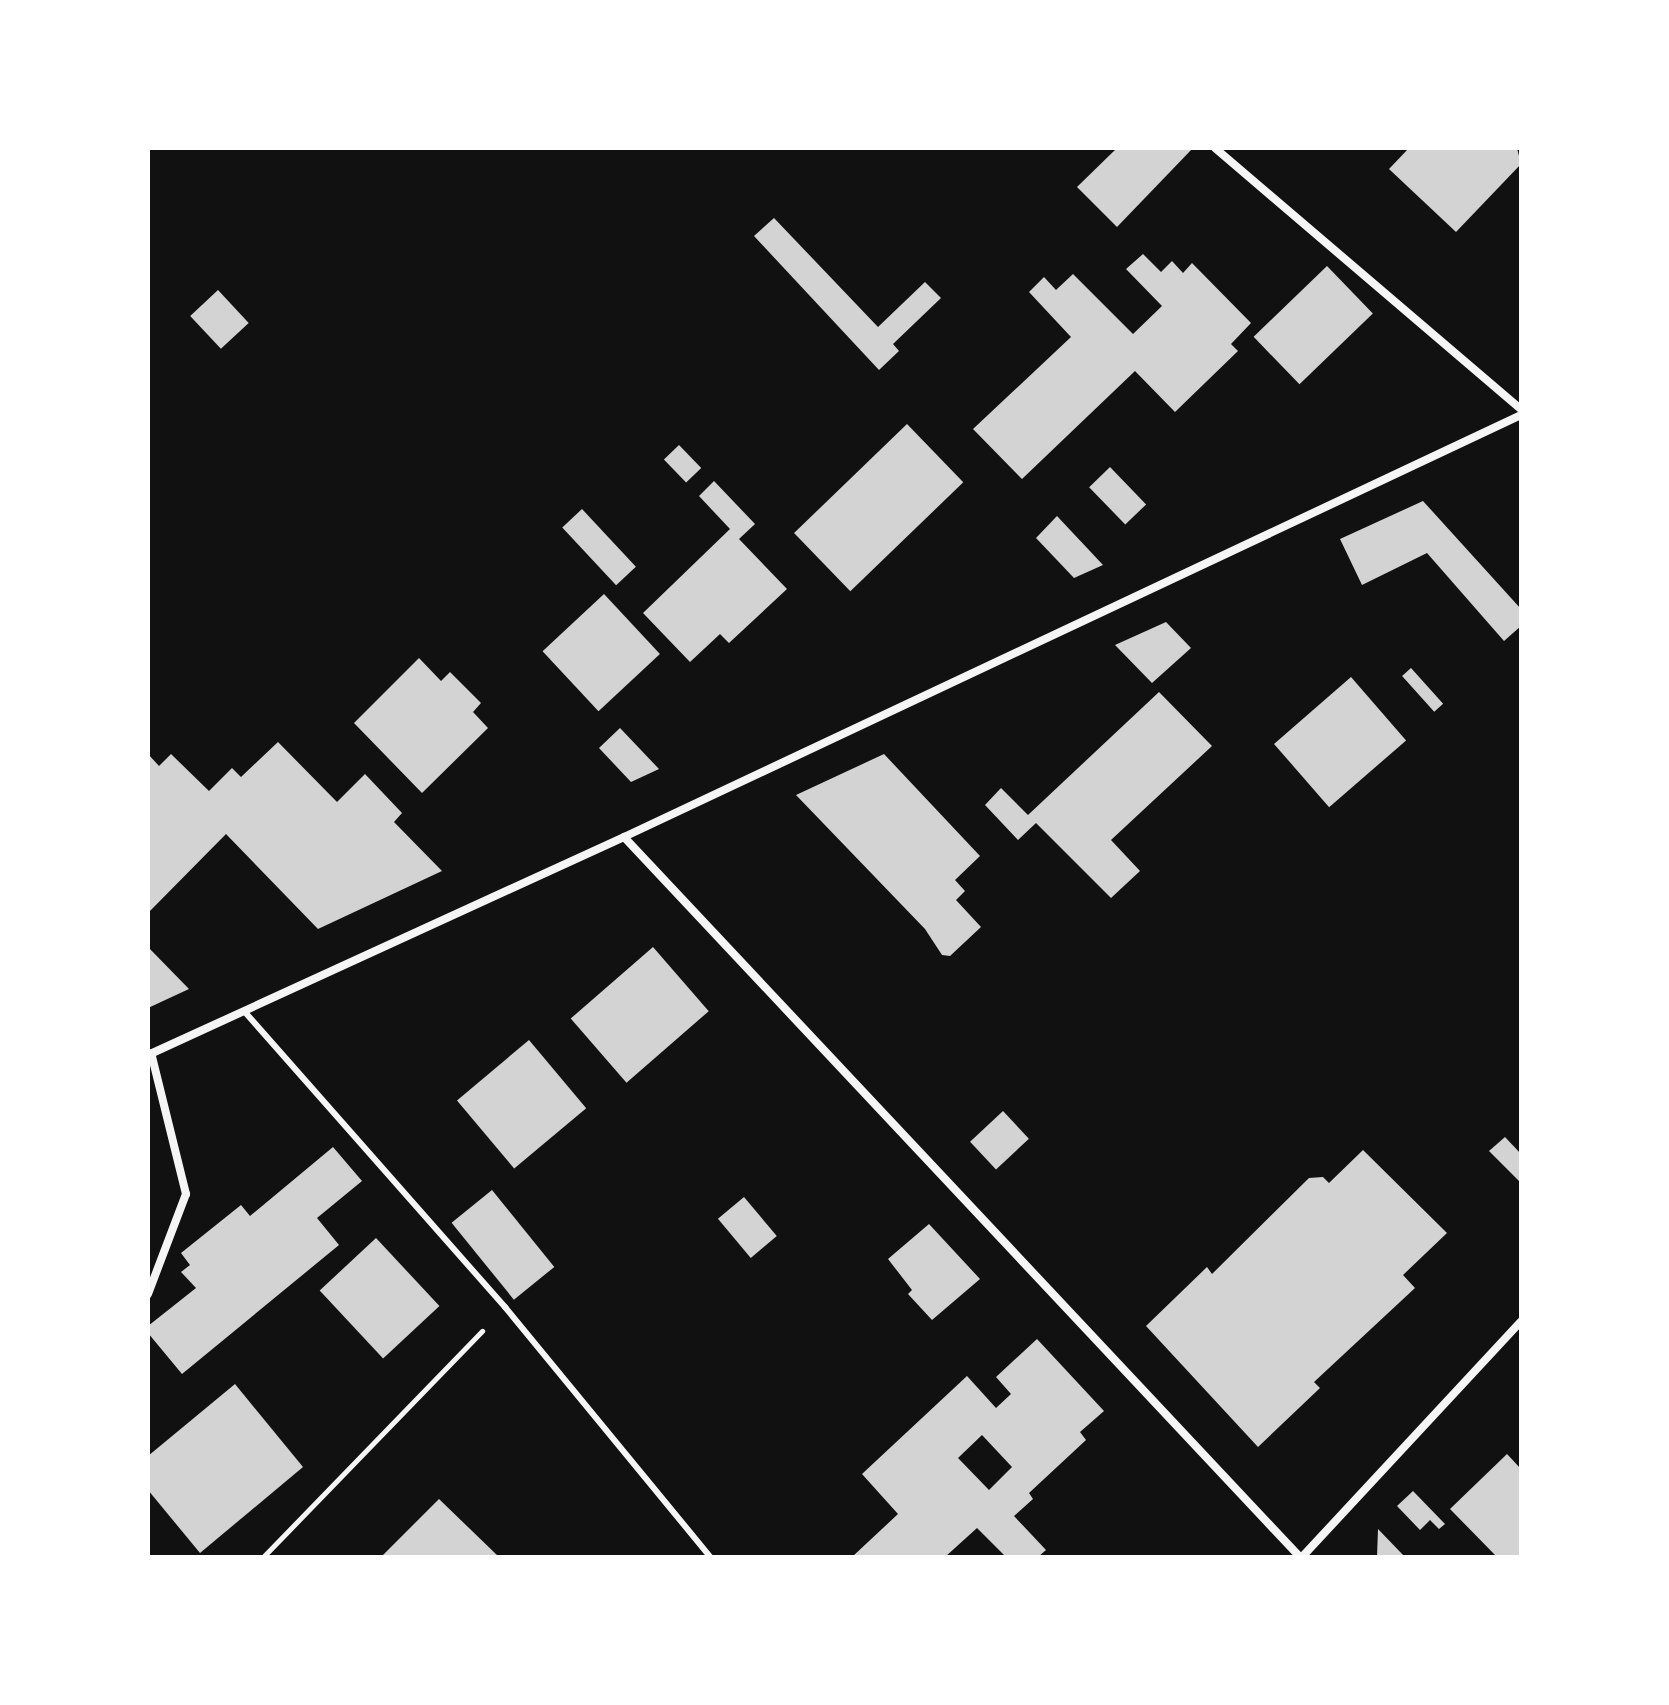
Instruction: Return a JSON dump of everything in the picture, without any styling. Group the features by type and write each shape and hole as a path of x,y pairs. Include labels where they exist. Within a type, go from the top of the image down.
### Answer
{"street":[{"path":"148,1294 186,1194 150,1054 624,837 1521,412 1215,148"},
{"path":"624,837 1301,1557 1521,1321"}],"lane":[{"path":"244,1011 505,1307 710,1557"}],"path":[{"path":"263,1557 505,1307"}],"building":[{"path":"1117,148 1193,148 1117,227 1077,187"},
{"path":"1409,148 1517,148 1521,164 1456,232 1389,169"},
{"path":"774,218 878,327 925,282 941,298 893,344 899,351 879,370 754,236"},
{"path":"1143,254 1161,272 1172,261 1183,273 1192,263 1251,323 1231,344 1238,351 1175,412 1135,371 1022,479 973,429 1071,337 1029,292 1044,277 1056,290 1073,274 1133,334 1162,306 1126,269"},
{"path":"1327,266 1373,313 1299,384 1254,337"},
{"path":"218,290 249,323 221,349 190,316"},
{"path":"907,424 963,482 850,591 794,533"},
{"path":"679,445 701,468 686,483 664,460"},
{"path":"1110,467 1146,504 1125,525 1089,487"},
{"path":"714,481 755,524 739,539 787,589 729,643 720,634 690,662 643,613 730,529 699,496"},
{"path":"1423,501 1521,609 1521,626 1504,641 1427,553 1362,585 1340,539"},
{"path":"582,509 636,567 616,585 562,527"},
{"path":"1057,516 1103,565 1074,578 1036,538"},
{"path":"604,594 660,654 598,711 543,651"},
{"path":"1166,622 1191,648 1152,683 1115,645"},
{"path":"419,658 441,681 450,672 481,703 473,712 488,728 422,793 354,723"},
{"path":"1411,668 1443,704 1434,712 1402,676"},
{"path":"1351,677 1406,740 1329,807 1274,744"},
{"path":"1159,692 1212,746 1111,840 1140,871 1111,898 1036,823 1018,840 985,805 1001,788 1028,815"},
{"path":"620,728 659,769 631,782 599,748"},
{"path":"278,742 337,802 365,774 402,813 394,822 442,871 318,929 226,834 148,913 148,754 159,766 171,754 209,791 232,768 241,777"},
{"path":"884,754 980,856 955,880 965,891 956,900 981,927 950,956 942,955 925,929 796,795"},
{"path":"148,947 189,989 148,1008"},
{"path":"653,947 709,1011 627,1083 571,1019"},
{"path":"529,1040 586,1108 514,1169 457,1100"},
{"path":"1003,1111 1029,1139 996,1169 970,1142"},
{"path":"1505,1137 1521,1154 1521,1183 1489,1151"},
{"path":"333,1147 362,1181 317,1218 339,1245 182,1374 148,1333 148,1326 196,1288 181,1272 190,1265 181,1253 241,1205 250,1216"},
{"path":"1363,1150 1447,1233 1403,1275 1415,1288 1314,1382 1320,1388 1258,1447 1146,1326 1207,1267 1212,1274 1309,1178 1323,1177 1329,1183"},
{"path":"492,1190 554,1267 514,1300 452,1223"},
{"path":"744,1197 777,1236 751,1258 718,1219"},
{"path":"929,1224 980,1279 932,1320 908,1294 912,1290 888,1259"},
{"path":"376,1238 439,1306 383,1359 320,1291"},
{"path":"1037,1339 1104,1411 1080,1432 1086,1440 1029,1493 1033,1499 1014,1516 1046,1550 1038,1557 1006,1557 977,1528 945,1557 852,1557 898,1514 862,1474 967,1376 996,1408 1011,1394 996,1377","holes":["982,1435 1012,1467 989,1490 958,1458"]},
{"path":"235,1384 303,1467 200,1553 148,1490 148,1456"},
{"path":"1507,1454 1521,1469 1521,1557 1497,1557 1450,1509"},
{"path":"1413,1491 1445,1524 1439,1529 1430,1520 1420,1530 1397,1506"},
{"path":"439,1499 499,1557 381,1557"},
{"path":"1378,1529 1405,1557 1377,1557"}]}
